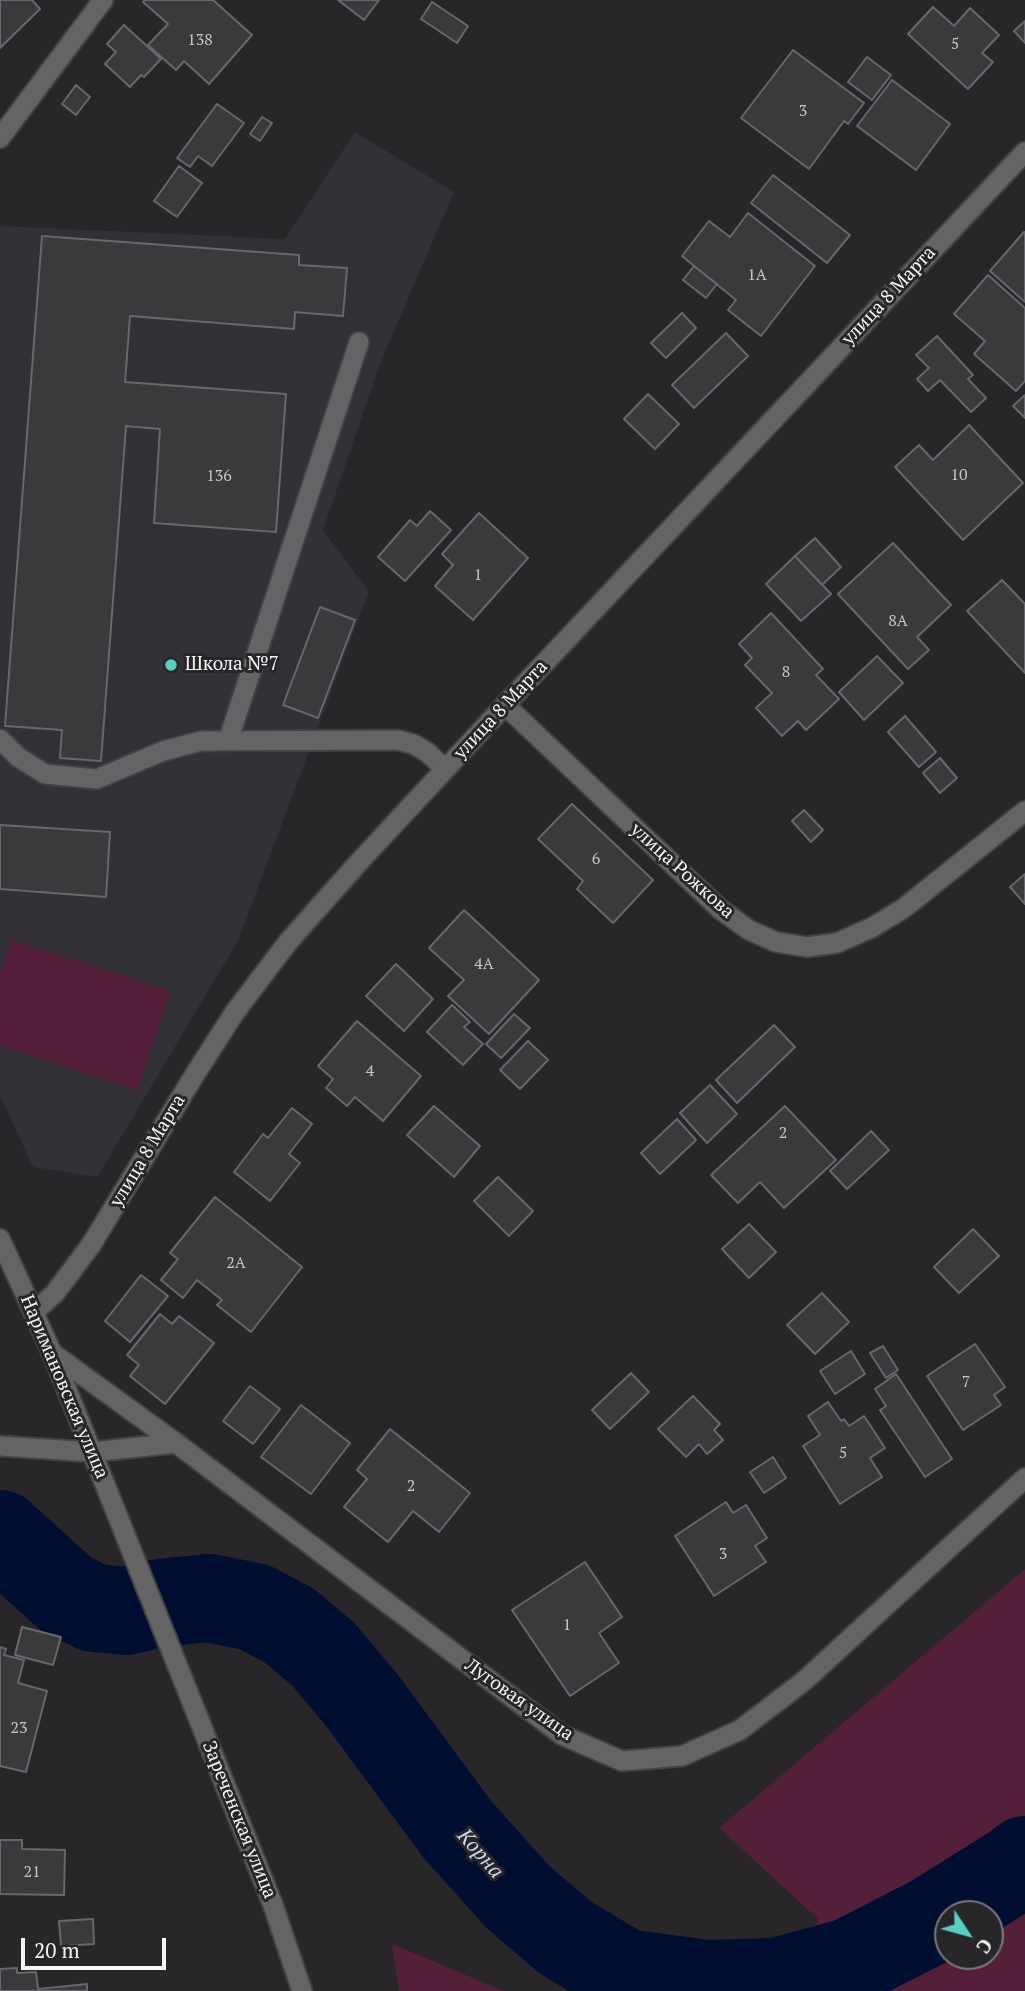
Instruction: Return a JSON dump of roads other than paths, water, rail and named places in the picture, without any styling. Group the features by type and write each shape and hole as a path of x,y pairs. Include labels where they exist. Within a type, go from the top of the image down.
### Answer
{"street":[{"path":"0,138 103,0"},
{"name":"улица 8 Марта","path":"34,1312 55,1293 85,1255 197,1071 236,1012 281,952 445,769 1025,152"},
{"path":"228,741 359,342"},
{"name":"улица Рожкова","path":"505,705 720,909 749,930 776,943 807,947 837,943 873,927 904,908 1025,811"},
{"path":"0,739 19,757 45,774 97,779 163,751 201,741 398,740 413,744 426,752 445,769"},
{"name":"Наримановская улица","path":"0,1239 52,1353 170,1650"},
{"name":"Луговая улица","path":"52,1353 176,1443 562,1735 622,1760 682,1756 740,1730 804,1681 1025,1478"},
{"path":"0,1446 92,1452 176,1443"},
{"name":"Зареченская улица","path":"170,1650 273,1905 302,1991"}],"waterway":[{"name":"Корна","path":"0,1534 66,1594 94,1608 126,1611 160,1603 209,1598 254,1607 290,1626 324,1655 361,1699 457,1829 518,1897 566,1938 625,1973 708,1984 777,1982 850,1962 932,1920 1025,1860"}],"place":[{"name":"Школа №7","path":"171,665"}]}
